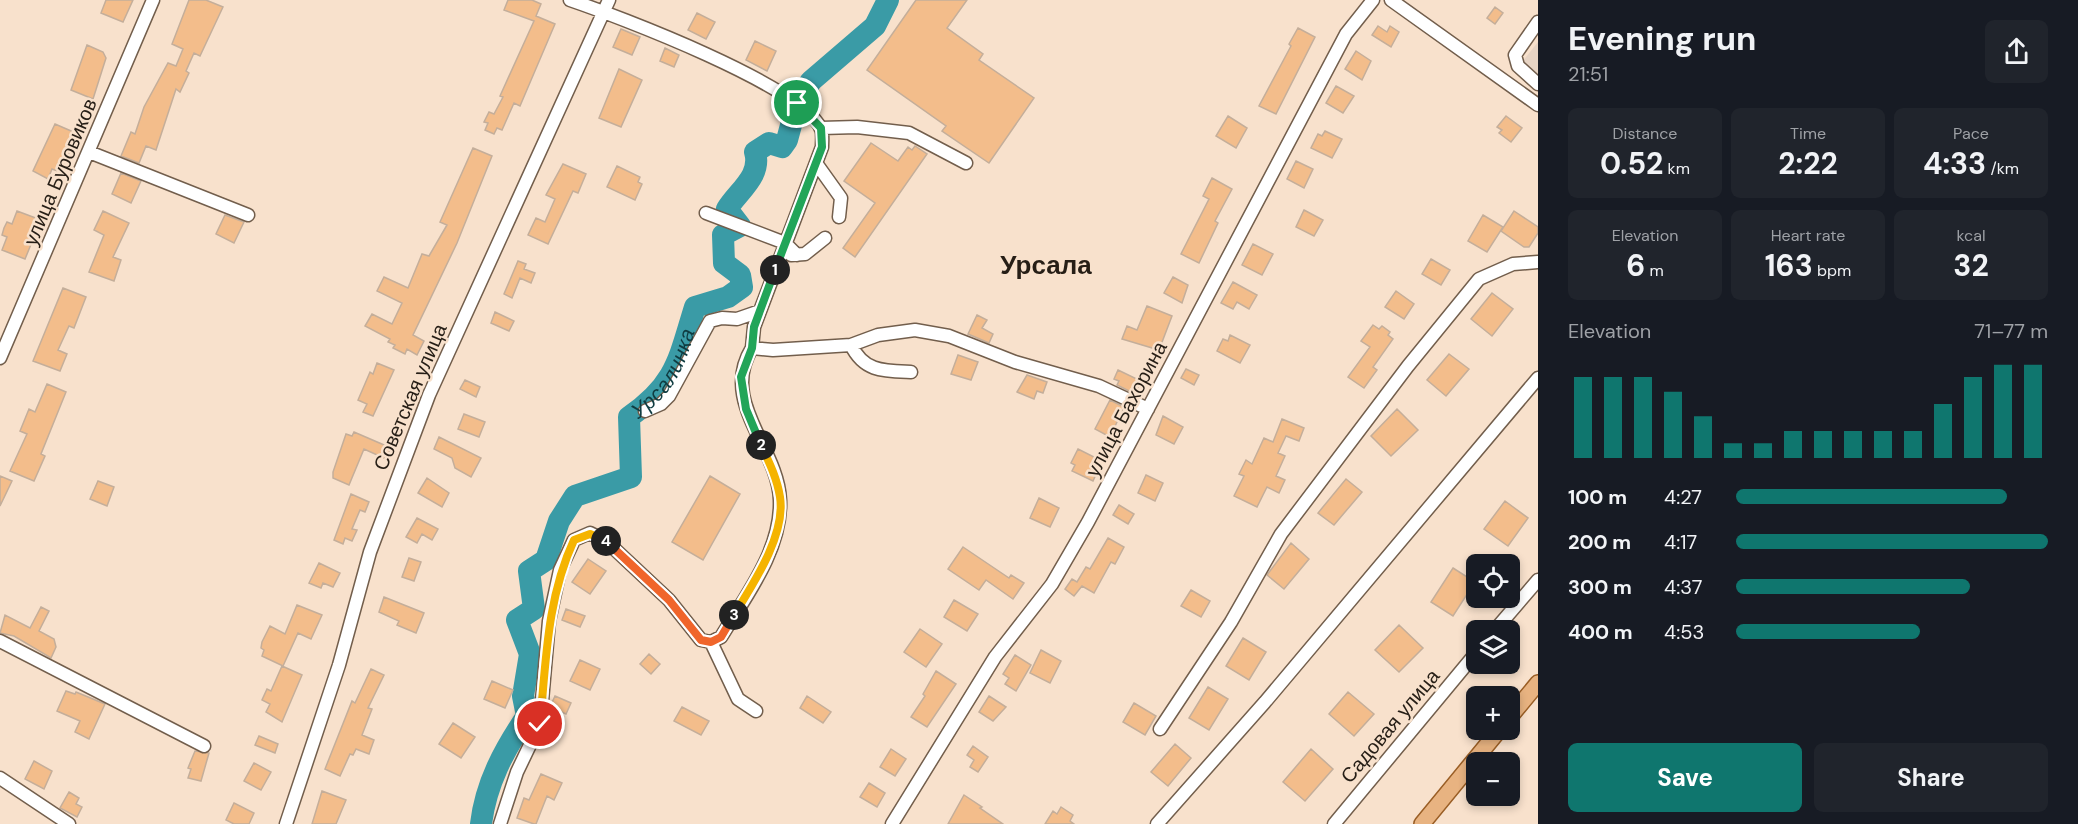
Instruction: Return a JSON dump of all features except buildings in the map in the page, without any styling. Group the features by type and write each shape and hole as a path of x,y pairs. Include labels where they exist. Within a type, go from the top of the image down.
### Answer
{"main road":[{"path":"1520,705 1538,683"},
{"path":"1422,824 1491,740"}],"street":[{"name":"улица Буровиков","path":"0,358 153,0"},
{"path":"500,824 517,772 540,724 549,621 560,570 574,540 590,534 606,541 669,600 701,640 711,642 721,637 761,571 774,538 780,499 774,473 746,409 741,377 752,348 754,327 822,147 821,128 797,103 761,81 606,6 570,0"},
{"name":"улица Бахорина","path":"892,824 994,657 1052,585 1088,522 1346,34 1373,0"},
{"path":"1391,0 1536,100"},
{"name":"Советская улица","path":"286,824 339,665 370,552 403,461 434,384 606,6"},
{"path":"1538,22 1515,55 1518,66 1538,84"},
{"path":"821,128 857,127 909,133 966,163"},
{"path":"89,152 248,215"},
{"path":"816,163 841,198 839,217"},
{"path":"706,213 785,243 797,255"},
{"path":"781,256 805,254 825,238"},
{"path":"1160,729 1231,622 1281,534 1415,357 1479,279 1513,264 1538,262"},
{"path":"645,411 661,404 669,396 710,321 722,318 737,319 760,311"},
{"path":"752,348 772,350 851,345 878,335 915,330 948,336 1015,362 1099,386 1148,409"},
{"path":"851,345 858,358 867,366 888,372 911,372"},
{"path":"1157,824 1265,702 1538,378"},
{"path":"1504,620 1538,580"},
{"path":"0,641 204,746"},
{"path":"711,642 738,699 756,711"},
{"name":"Садовая улица","path":"1334,824 1466,665"},
{"path":"0,778 69,824"}],"shaded area":[{"path":"1538,42 1538,74 1522,62"}],"waterway":[{"name":"Урсалинка","path":"481,824 483,809 497,767 527,716 523,696 530,654 517,620 534,609 529,571 546,560 559,521 575,496 631,477 629,417 645,405 667,381 680,356 695,307 728,297 742,287 740,275 724,263 723,235 740,226 727,209 752,176 756,161 755,152 769,143 782,147 787,140 797,103 811,81 875,26 888,0"}],"district":[{"name":"Урсала","path":"1046,265"}],"route":[{"path":"540,724 549,621 560,570 574,540 590,534 606,541 669,600 701,640 711,642 721,637 761,571 774,538 780,499 774,473 746,409 741,377 746,357 752,348 754,327 822,147 821,128 797,103"}]}
